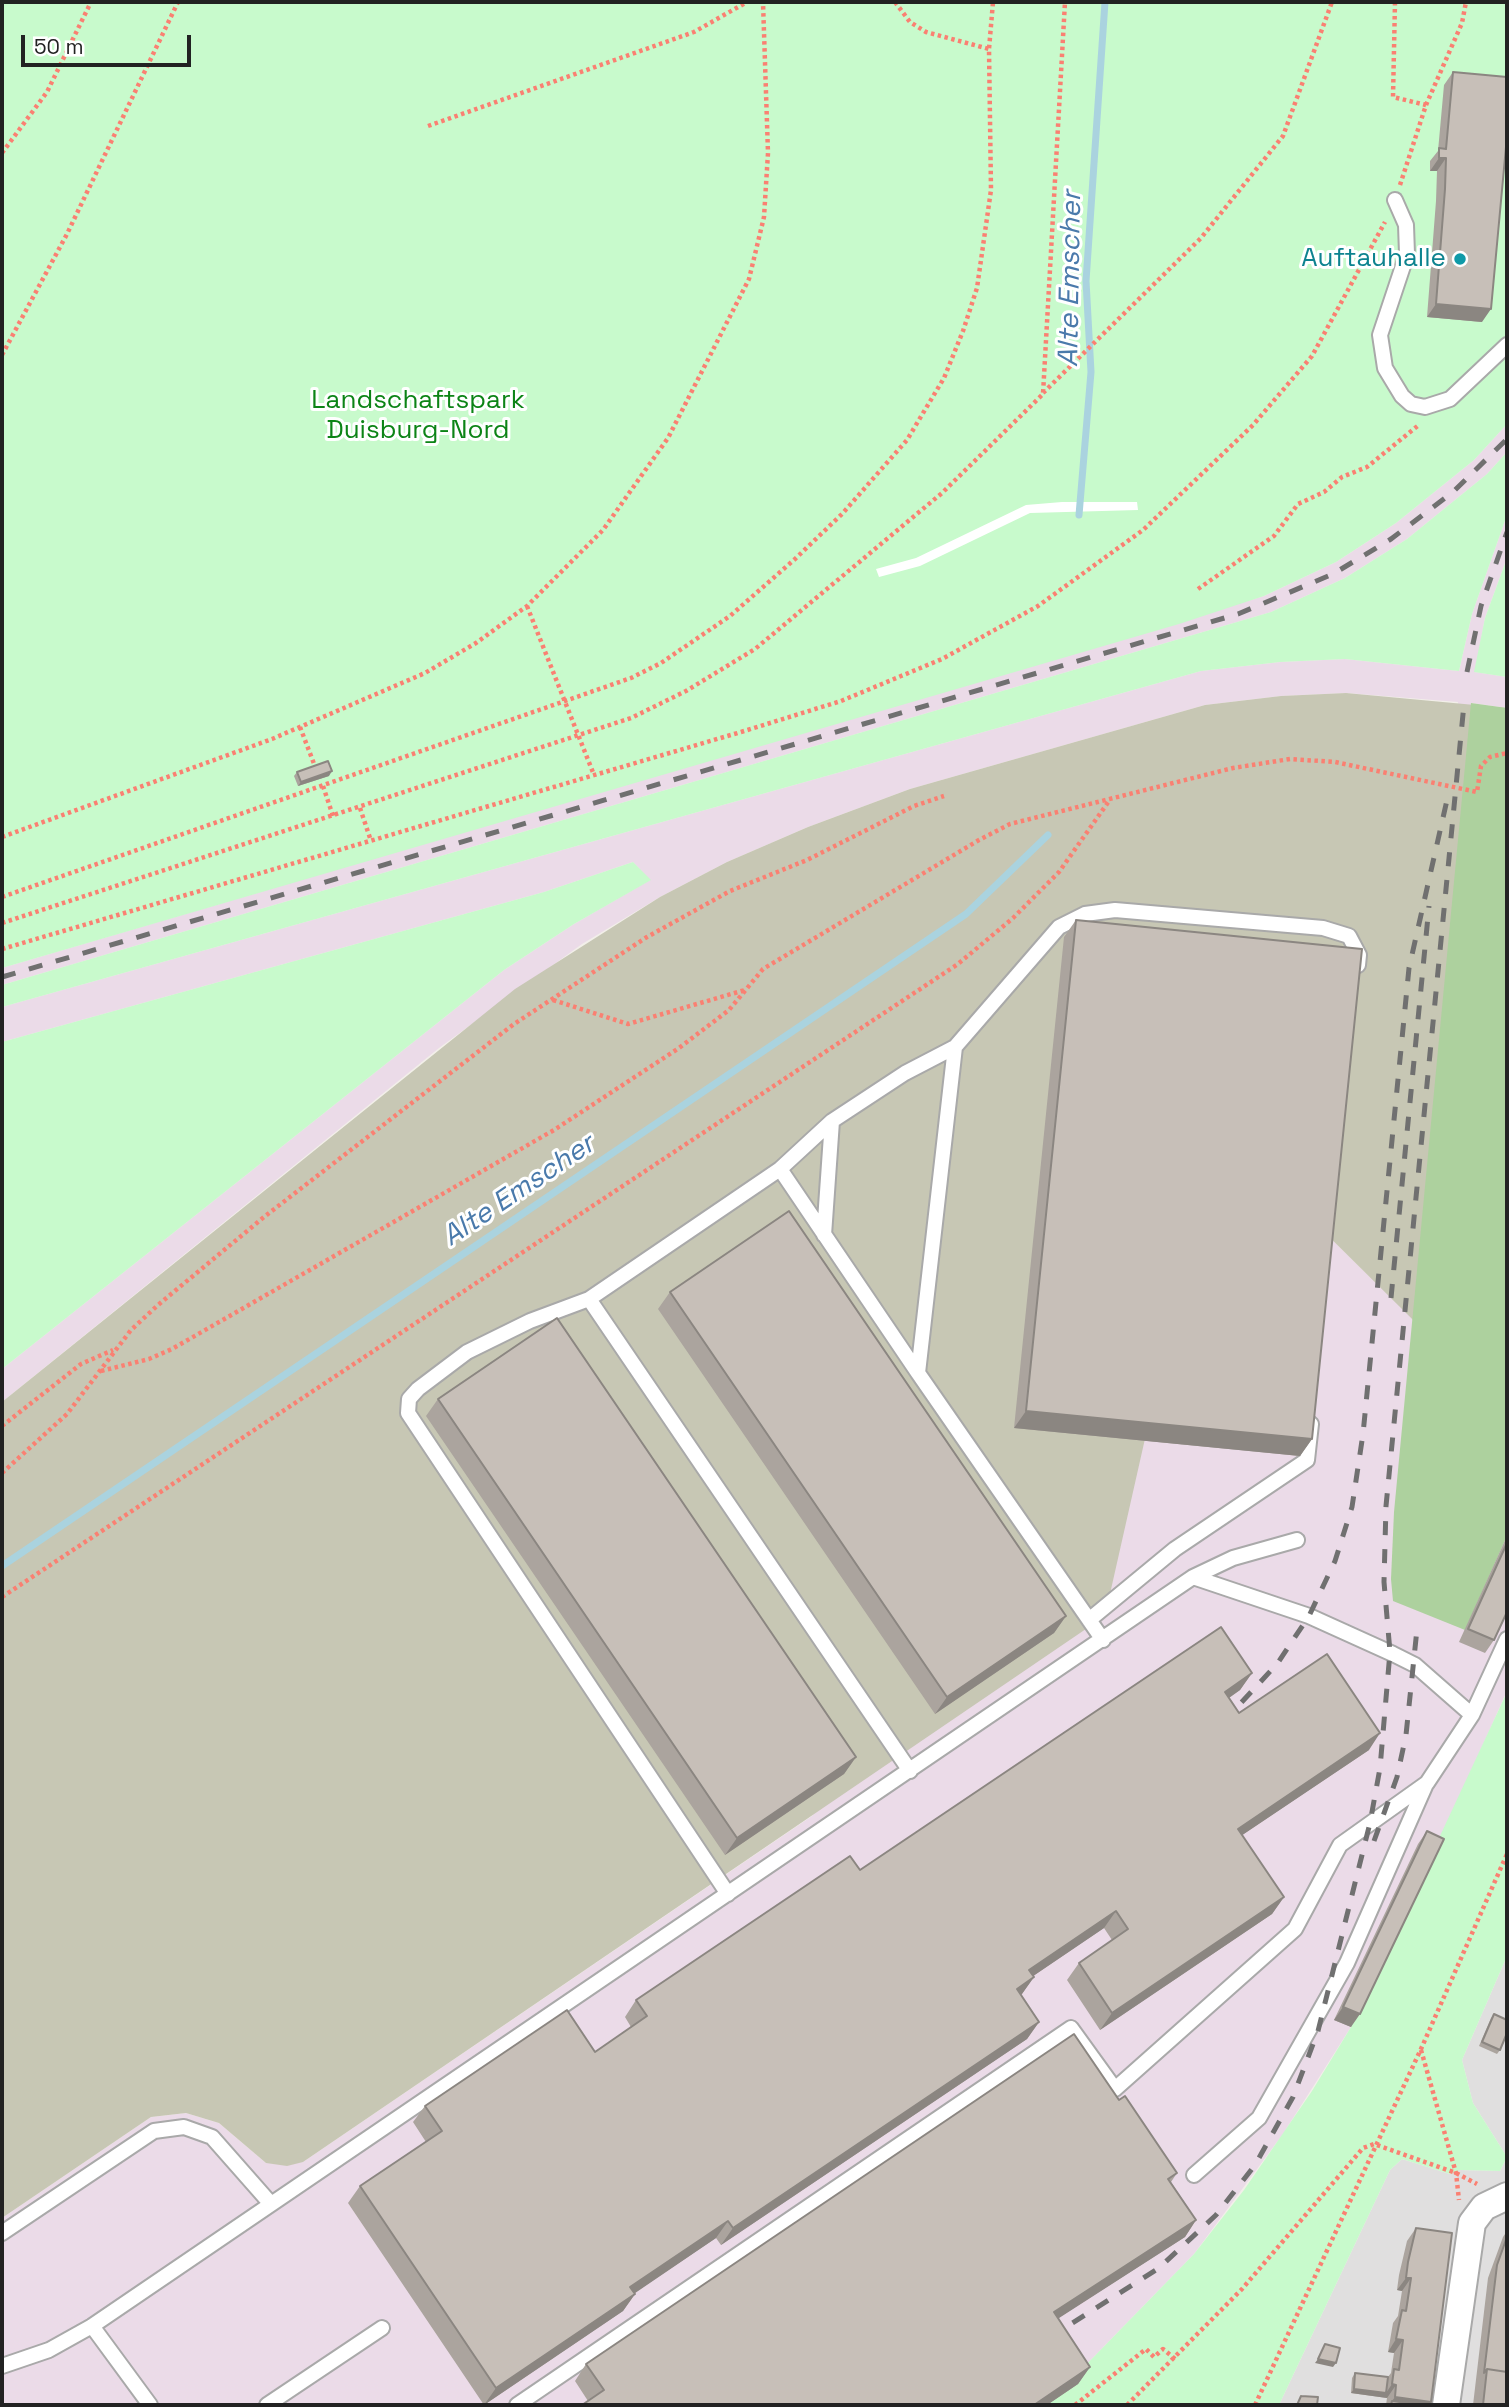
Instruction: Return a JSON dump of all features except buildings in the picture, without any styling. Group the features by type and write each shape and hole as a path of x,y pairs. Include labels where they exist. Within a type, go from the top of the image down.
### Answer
{"street":[{"path":"1446,2405 1472,2222 1492,2195"}],"lane":[{"path":"1395,200 1409,240 1401,274 1383,318 1381,352 1385,368 1402,396 1411,404 1437,405 1467,385 1507,345"},
{"path":"728,1894 408,1413 409,1399 418,1389 467,1352 530,1321 589,1299 780,1169 832,1121 905,1073 955,1047 1059,927 1084,914 1115,910 1322,928 1349,936 1359,955 1357,977"},
{"path":"918,1373 955,1047"},
{"path":"824,1235 832,1121"},
{"path":"780,1169 1103,1640"},
{"path":"589,1299 910,1771"},
{"path":"1090,1620 1174,1549 1307,1460 1313,1405"},
{"path":"2,2365 49,2350 92,2326 1193,1577 1233,1558 1297,1539"},
{"path":"1193,1577 1359,1636 1415,1665 1472,1715"},
{"path":"1194,2175 1259,2118 1346,1963 1426,1783 1472,1715 1507,1639"},
{"path":"517,2405 1071,2028 1115,2089 1295,1929 1340,1845 1426,1783"},
{"path":"2,2233 154,2132 184,2127 212,2137 271,2204"},
{"path":"92,2326 150,2405"},
{"path":"267,2405 382,2328"}],"path":[{"path":"2,153 47,92 92,2"},
{"path":"2,355 67,234 178,2"},
{"path":"428,126 694,32 747,2"},
{"path":"2,837 300,727 425,673 475,643 527,606 603,530 668,438 749,279 764,218 768,153 762,2"},
{"path":"895,2 910,22 926,32 989,49"},
{"path":"2,897 566,703 661,663 730,616 842,514 907,440 944,378 976,288 991,190 989,49 993,2"},
{"path":"1043,394 1065,2"},
{"path":"2,923 579,737 631,718 686,691 755,649 942,493 1074,367 1200,238 1283,136 1332,2"},
{"path":"1395,2 1392,97 1426,105"},
{"path":"2,949 841,701 942,659 1059,591 1143,530 1253,425 1312,356 1365,262 1395,200 1426,105 1462,23 1466,2"},
{"path":"1198,589 1273,536 1298,505 1324,492 1342,477 1367,467 1409,436 1437,405"},
{"path":"527,606 594,775"},
{"path":"300,727 316,769"},
{"path":"101,1371 149,1359 183,1343 554,1130 679,1048 729,1010 763,969 968,846 1010,824 1233,768 1290,760 1335,762 1477,792 1481,766 1490,757 1507,753"},
{"path":"323,786 333,816"},
{"path":"2,1473 67,1414 115,1349 158,1305 264,1217 444,1077 552,999 647,937 730,891 807,860 914,806 944,796"},
{"path":"2,1597 958,964 1013,918 1059,872 1109,800"},
{"path":"360,808 371,841"},
{"path":"552,999 628,1024 746,990"},
{"path":"2,1426 82,1364 115,1349"},
{"path":"1255,2405 1374,2144 1421,2049 1507,1854"},
{"path":"1421,2049 1456,2173 1459,2200"},
{"path":"1127,2405 1242,2289 1363,2148 1374,2144 1456,2173 1492,2195"},
{"path":"1075,2405 1146,2349 1154,2357 1163,2349 1175,2358"}],"shaded area":[{"path":"1507,424 1507,452 1487,474 1407,539 1345,578 1271,612 2,985 2,968 1264,596 1336,562 1396,523 1474,460"},
{"path":"1507,515 1507,558 1485,618 1475,672 1507,677 1507,708 1472,703 1507,1413 1507,1691 1435,1852 1351,2027 1283,2134 1194,2254 1081,2370 1040,2405 2,2405 2,2218 151,2117 186,2113 219,2123 266,2163 303,2162 812,1816 1149,1421 1299,1207 1370,1277 1458,702 1346,693 1281,696 1205,705 910,789 808,827 727,862 660,897 582,944 439,1048 2,1402 2,1369 504,970 574,924 650,880 633,862 544,892 2,1042 2,1007 1201,671 1280,662 1345,659 1459,671 1472,614"},
{"path":"1346,693 1507,708 1507,1413 1299,1207 1149,1421 1105,1616 303,2162 287,2166 266,2163 219,2123 186,2113 151,2117 2,2218 2,1402 515,989 660,897 727,862 808,827 910,789 1205,705 1281,696"},
{"path":"1507,1956 1507,2157 1473,2103 1462,2060"},
{"path":"1507,2157 1507,2182 1474,2196 1462,2214 1440,2405 1279,2405 1390,2170 1402,2159 1450,2174 1459,2170 1500,2171"},
{"path":"1507,2207 1507,2405 1456,2405 1480,2232 1496,2213"}],"green space":[{"name":"Landschaftspark Duisburg-Nord","path":"2,2 1507,2 1507,424 1474,460 1396,523 1336,562 1264,596 1179,624 2,968"},
{"path":"1507,452 1507,515 1472,614 1459,671 1345,659 1280,662 1201,671 2,1007 2,985 1271,612 1345,578 1407,539 1487,474"},
{"path":"1507,558 1507,677 1474,672 1485,618"},
{"path":"1471,703 1507,708 1507,1536 1465,1630 1393,1601 1391,1579 1394,1512"},
{"path":"633,862 651,880 574,924 504,970 2,1369 2,1042 544,892"},
{"path":"1507,1692 1507,1956 1462,2060 1473,2103 1507,2157 1500,2171 1460,2170 1450,2174 1402,2159 1390,2170 1279,2405 1040,2405 1081,2370 1194,2254 1244,2190 1312,2091 1351,2027"}],"pier":[{"path":"1137,502 1138,510 1030,513 920,566 879,577 876,569 916,558 1026,505"}],"waterway":[{"name":"Alte Emscher","path":"1079,515 1091,372 1086,281 1105,2"},
{"name":"Alte Emscher","path":"2,1566 966,914 1048,835"}],"railway":[{"path":"2,977 1238,614 1333,574 1391,539 1453,492 1507,439"},
{"path":"1467,672 1481,606 1507,532"},
{"path":"1049,2338 1159,2268 1216,2215 1255,2165 1293,2097 1318,2031 1370,1823 1380,1768 1390,1652 1384,1582 1386,1506 1464,704"},
{"path":"1220,1720 1239,1705 1277,1664 1309,1616 1335,1561 1352,1507 1363,1434 1409,968 1447,800"},
{"path":"1391,1298 1429,906"},
{"path":"1374,1841 1397,1777 1406,1735 1417,1629"}],"place":[{"name":"Auftauhalle","path":"1460,259"}]}
